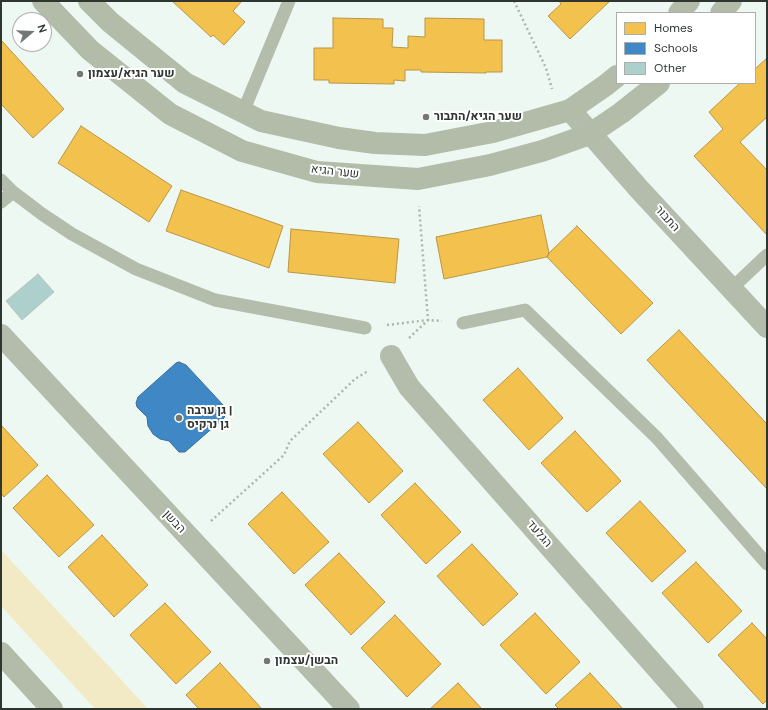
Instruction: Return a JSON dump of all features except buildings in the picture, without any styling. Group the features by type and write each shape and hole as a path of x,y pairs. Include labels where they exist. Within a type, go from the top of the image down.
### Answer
{"street":[{"name":"שער הגיא","path":"43,1 90,50 170,114 242,151 317,172 418,179 490,165 534,153 590,134 621,114 658,84"},
{"path":"89,1 110,22 185,83 261,121 339,138 374,143 425,145 493,132 564,111 606,85 616,77"},
{"path":"680,12 689,1"},
{"path":"722,12 731,1"},
{"name":"התבור","path":"564,111 590,134 767,327"},
{"name":"הבשן","path":"1,335 349,709"},
{"name":"הגלעד","path":"391,356 409,387 693,709"},
{"path":"1,653 52,709"}],"lane":[{"path":"243,112 289,1"},
{"path":"1,180 13,192 72,234 136,269 215,300 365,328"},
{"path":"1,202 13,192"},
{"path":"731,288 767,255"},
{"path":"463,323 525,310 657,438 767,564"}],"path":[{"path":"514,1 546,68 564,111"},
{"path":"391,356 428,320 418,179"},
{"path":"365,328 428,320 463,323"},
{"path":"210,522 284,455 290,441 355,379"}],"shaded area":[{"path":"1,550 148,709 95,709 1,606"}],"place":[{"name":"שער הגיא/עצמון","path":"80,74"},
{"name":"שער הגיא/התבור","path":"426,117"},
{"name":"גן ערבה | גן נרקיס","path":"179,418"},
{"name":"הבשן/עצמון","path":"267,661"}]}
